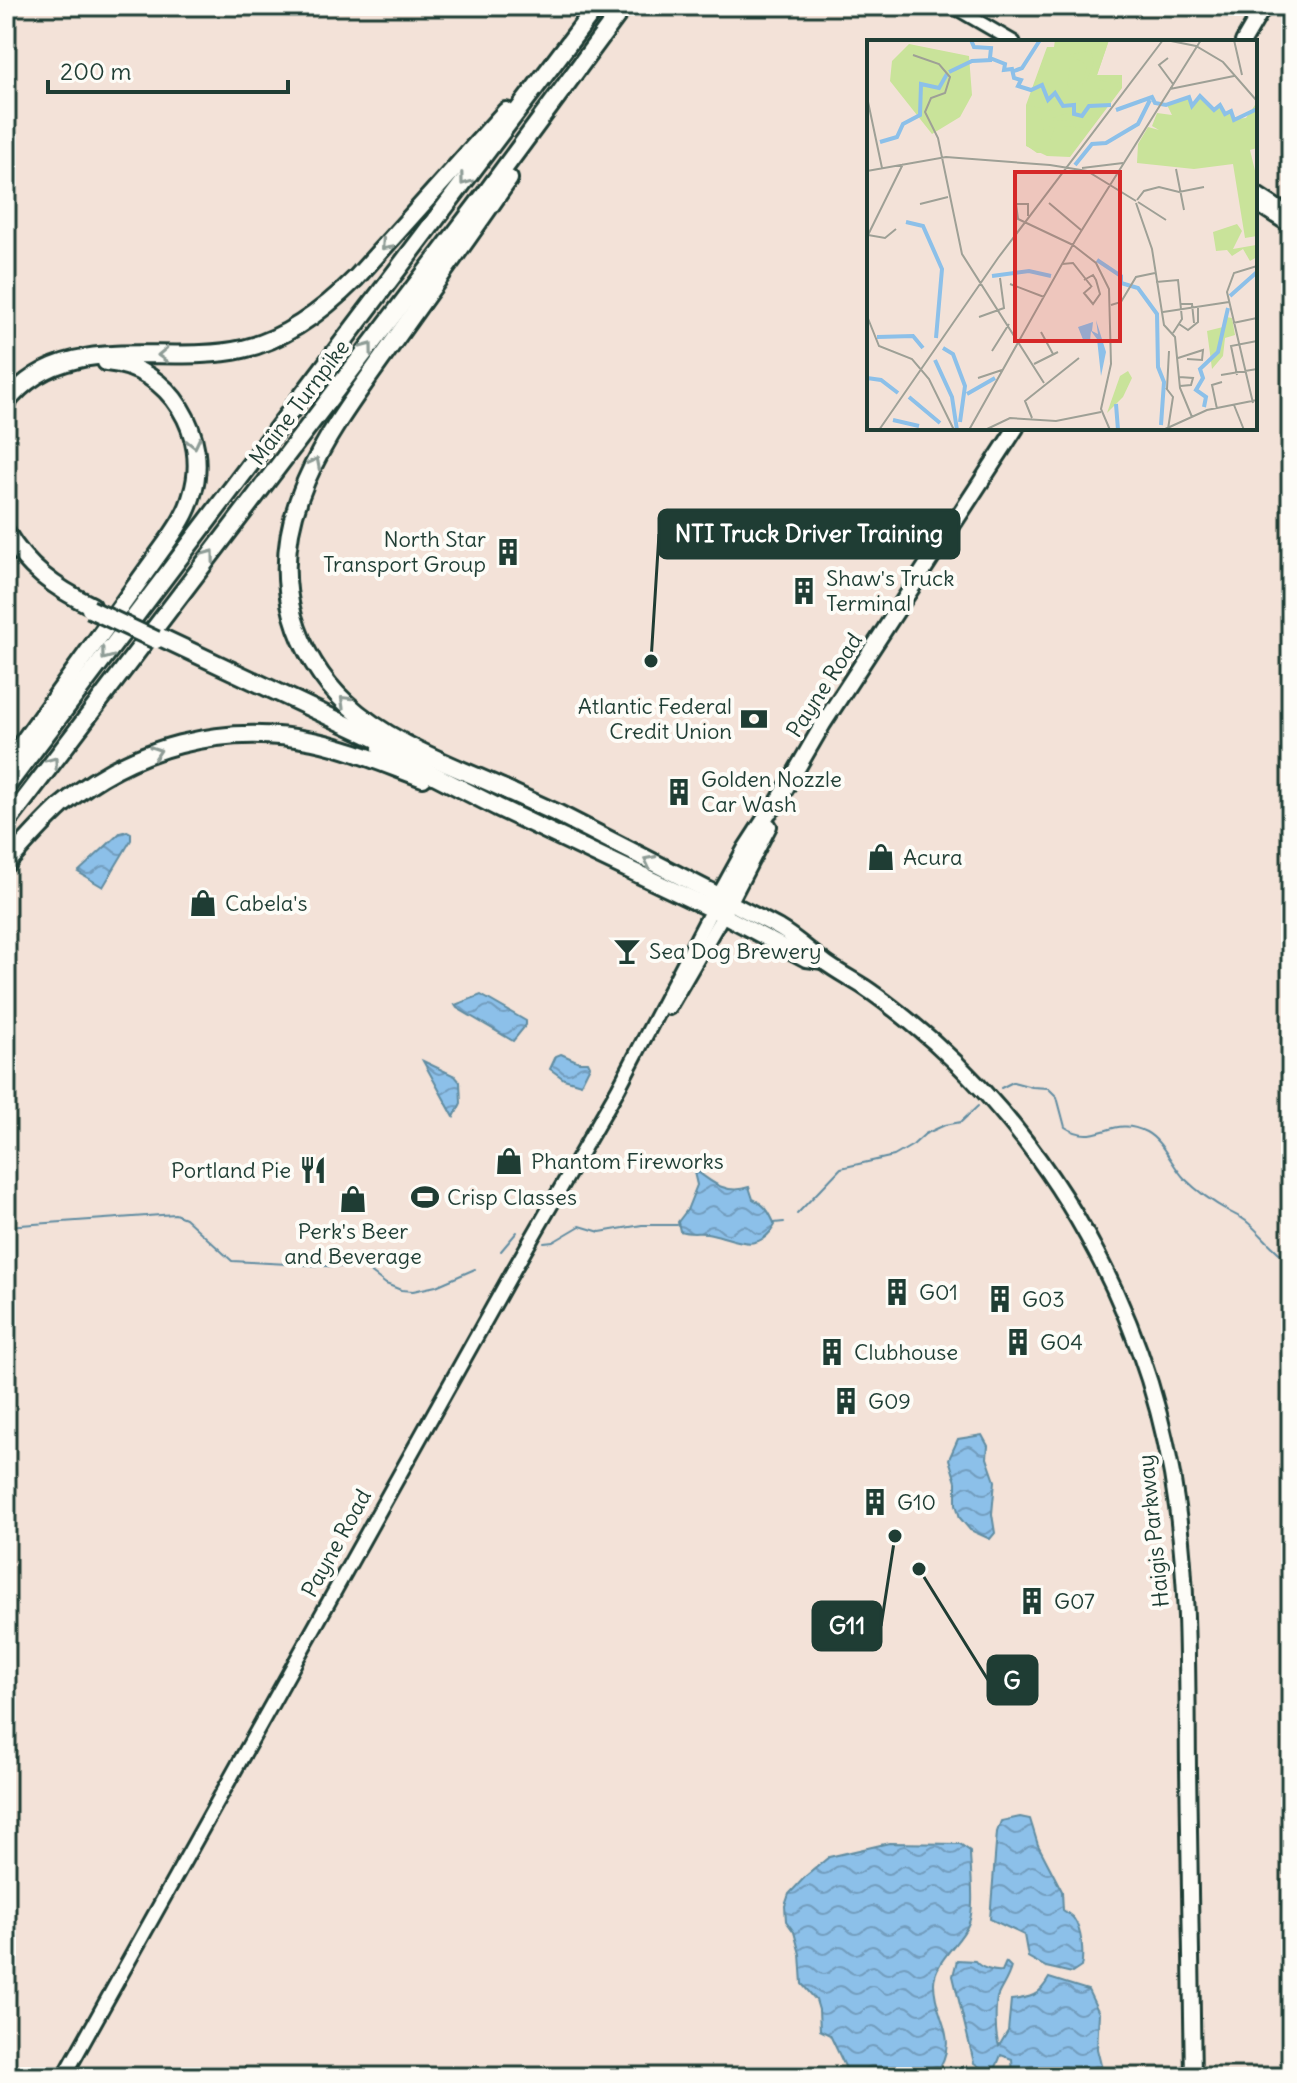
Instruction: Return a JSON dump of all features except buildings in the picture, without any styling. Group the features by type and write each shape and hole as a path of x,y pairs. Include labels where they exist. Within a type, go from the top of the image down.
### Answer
{"highway":[{"name":"Maine Turnpike","path":"6,787 597,6"},
{"name":"Maine Turnpike","path":"6,824 486,193 620,11"},
{"path":"620,11 550,121 332,432 301,491 286,546 287,585 295,623 310,657 332,688 360,715 393,736 511,792 721,905"},
{"path":"6,403 29,378 63,361 101,355 226,352 263,342 298,325 329,303 356,278 570,42"},
{"path":"6,411 23,389 56,368 74,363 113,363 149,376 164,388 187,419 197,455 193,494 176,529 6,766"},
{"path":"6,535 41,576 91,607 382,741 511,792"},
{"path":"157,638 497,807"},
{"path":"6,864 60,807 111,771 174,746 225,736 279,735 332,745 497,807 721,905"}],"main road":[{"path":"1244,40 1264,6"},
{"name":"Payne Road","path":"64,2077 721,905 745,849 775,807 828,716 1015,430"},
{"name":"Haigis Parkway","path":"721,905 806,959 823,961 867,989 919,1030 976,1084 1011,1124 1057,1187 1090,1240 1120,1301 1137,1345 1165,1440 1183,1565 1193,2077"}],"street":[{"path":"952,6 1011,40"},
{"path":"1257,193 1291,215"},
{"path":"1257,205 1291,227"}],"water":[{"path":"120,833 131,833 131,840 103,887 78,872"},
{"path":"481,995 526,1021 513,1041 455,1005"},
{"path":"561,1054 579,1062 588,1062 590,1066 581,1084 564,1079 550,1069 556,1056"},
{"path":"423,1061 455,1076 460,1082 461,1103 454,1117"},
{"path":"693,1168 725,1188 749,1187 753,1199 766,1209 775,1225 768,1234 761,1240 746,1243 708,1233 680,1231 678,1222 687,1210 697,1185"},
{"path":"982,1435 988,1446 987,1458 995,1481 992,1514 995,1533 990,1539 970,1530 960,1518 956,1504 956,1482 949,1459 958,1439"},
{"path":"1020,1817 1030,1819 1038,1845 1062,1891 1063,1910 1074,1919 1079,1930 1082,1962 1081,1967 1072,1973 1046,1967 1028,1957 1024,1935 990,1919 997,1832 1001,1821"},
{"path":"889,1843 960,1844 970,1851 970,1918 935,1975 935,1996 947,2039 942,2063 934,2077 850,2077 830,2035 820,2030 816,2000 802,1984 800,1954 794,1932 786,1921 785,1906 789,1894 829,1857"},
{"path":"957,1960 975,1961 995,1971 1002,1971 1006,1962 1011,1967 997,1998 999,2046 1008,2031 1011,2000 1034,1995 1049,1978 1088,1990 1099,2013 1097,2049 1104,2077 1013,2077 1012,2059 1001,2055 994,2072 988,2073 974,2063 953,1976"}],"waterway":[{"path":"1001,1088 1013,1082 1048,1088 1057,1097 1065,1127 1076,1133 1095,1133 1123,1127 1146,1132 1157,1141 1190,1184 1246,1221 1291,1262"},
{"path":"797,1214 841,1168 894,1156 925,1134 961,1122 978,1106"},
{"path":"6,1226 175,1214 185,1218 232,1261 365,1268 386,1284 401,1290 436,1286 475,1269"},
{"path":"774,1223 784,1222"},
{"path":"544,1243 553,1242 580,1226 600,1232 642,1225 677,1225"},
{"path":"501,1251 517,1232"}],"place":[{"name":"North Star Transport Group","path":"508,552"},
{"name":"Shaw's Truck Terminal","path":"804,591"},
{"name":"NTI Truck Driver Training","path":"651,661"},
{"name":"Atlantic Federal Credit Union","path":"754,719"},
{"name":"Golden Nozzle Car Wash","path":"679,792"},
{"name":"Acura","path":"881,857"},
{"name":"Cabela's","path":"203,903"},
{"name":"Sea Dog Brewery","path":"627,951"},
{"name":"Phantom Fireworks","path":"509,1161"},
{"name":"Portland Pie","path":"313,1170"},
{"name":"Crisp Classes","path":"425,1197"},
{"name":"Perk's Beer and Beverage","path":"353,1199"},
{"name":"G01","path":"897,1292"},
{"name":"G03","path":"1000,1299"},
{"name":"G04","path":"1018,1342"},
{"name":"Clubhouse","path":"832,1352"},
{"name":"G09","path":"846,1401"},
{"name":"G10","path":"875,1502"},
{"name":"G11","path":"895,1536"},
{"name":"G","path":"919,1569"},
{"name":"G07","path":"1032,1601"}]}
